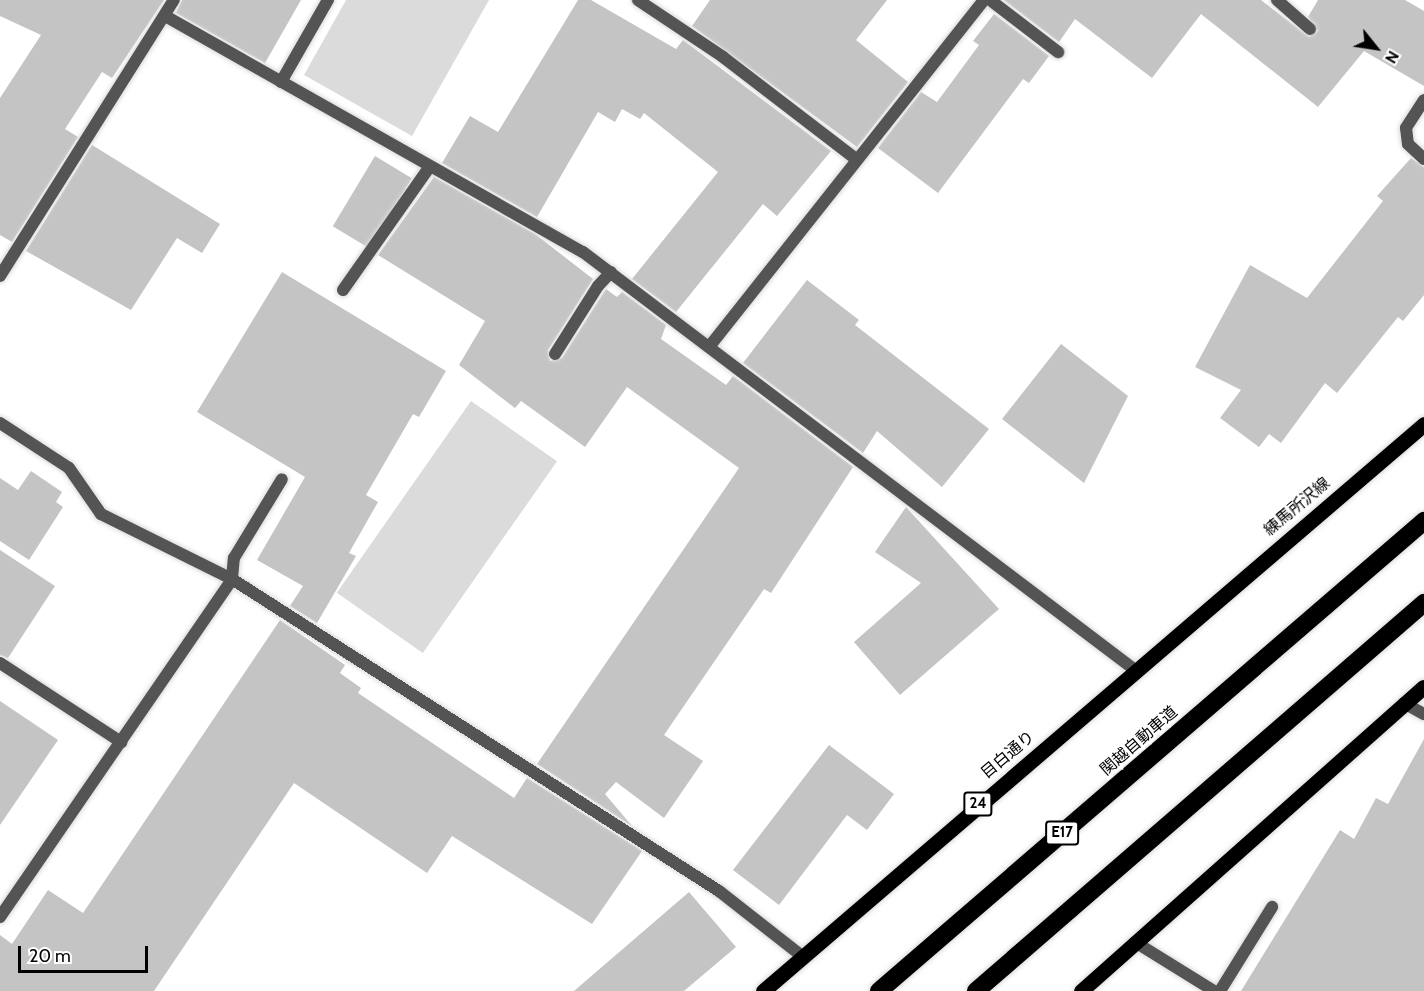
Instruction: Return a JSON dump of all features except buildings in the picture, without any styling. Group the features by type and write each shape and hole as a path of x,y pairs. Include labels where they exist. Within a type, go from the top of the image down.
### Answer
{"highway":[{"name":"関越自動車道","path":"879,991 1424,521"},
{"path":"976,991 1424,603"}],"main road":[{"name":"練馬所沢線","path":"1195,618 1424,424"},
{"name":"目白通り","path":"763,991 1195,618"},
{"path":"1081,991 1424,687"}],"street":[{"path":"0,276 167,17 174,0"},
{"path":"281,82 328,0"},
{"path":"638,0 723,57 857,160"},
{"path":"709,347 984,0"},
{"path":"990,0 1058,52"},
{"path":"1277,0 1310,28"},
{"path":"167,17 583,252 1135,670"},
{"path":"1424,100 1406,128 1408,144 1424,159"},
{"path":"343,290 430,166"},
{"path":"555,354 598,286 611,272"},
{"path":"0,423 69,468 101,514 232,579 719,891 802,956"},
{"path":"0,917 232,579 234,558 282,479"},
{"path":"0,663 121,742"},
{"path":"1404,703 1424,714"},
{"path":"1220,991 1272,907"},
{"path":"1135,942 1214,991"}],"shaded area":[{"path":"346,0 489,0 412,136 304,75"},
{"path":"471,401 557,461 423,653 337,593"}]}
